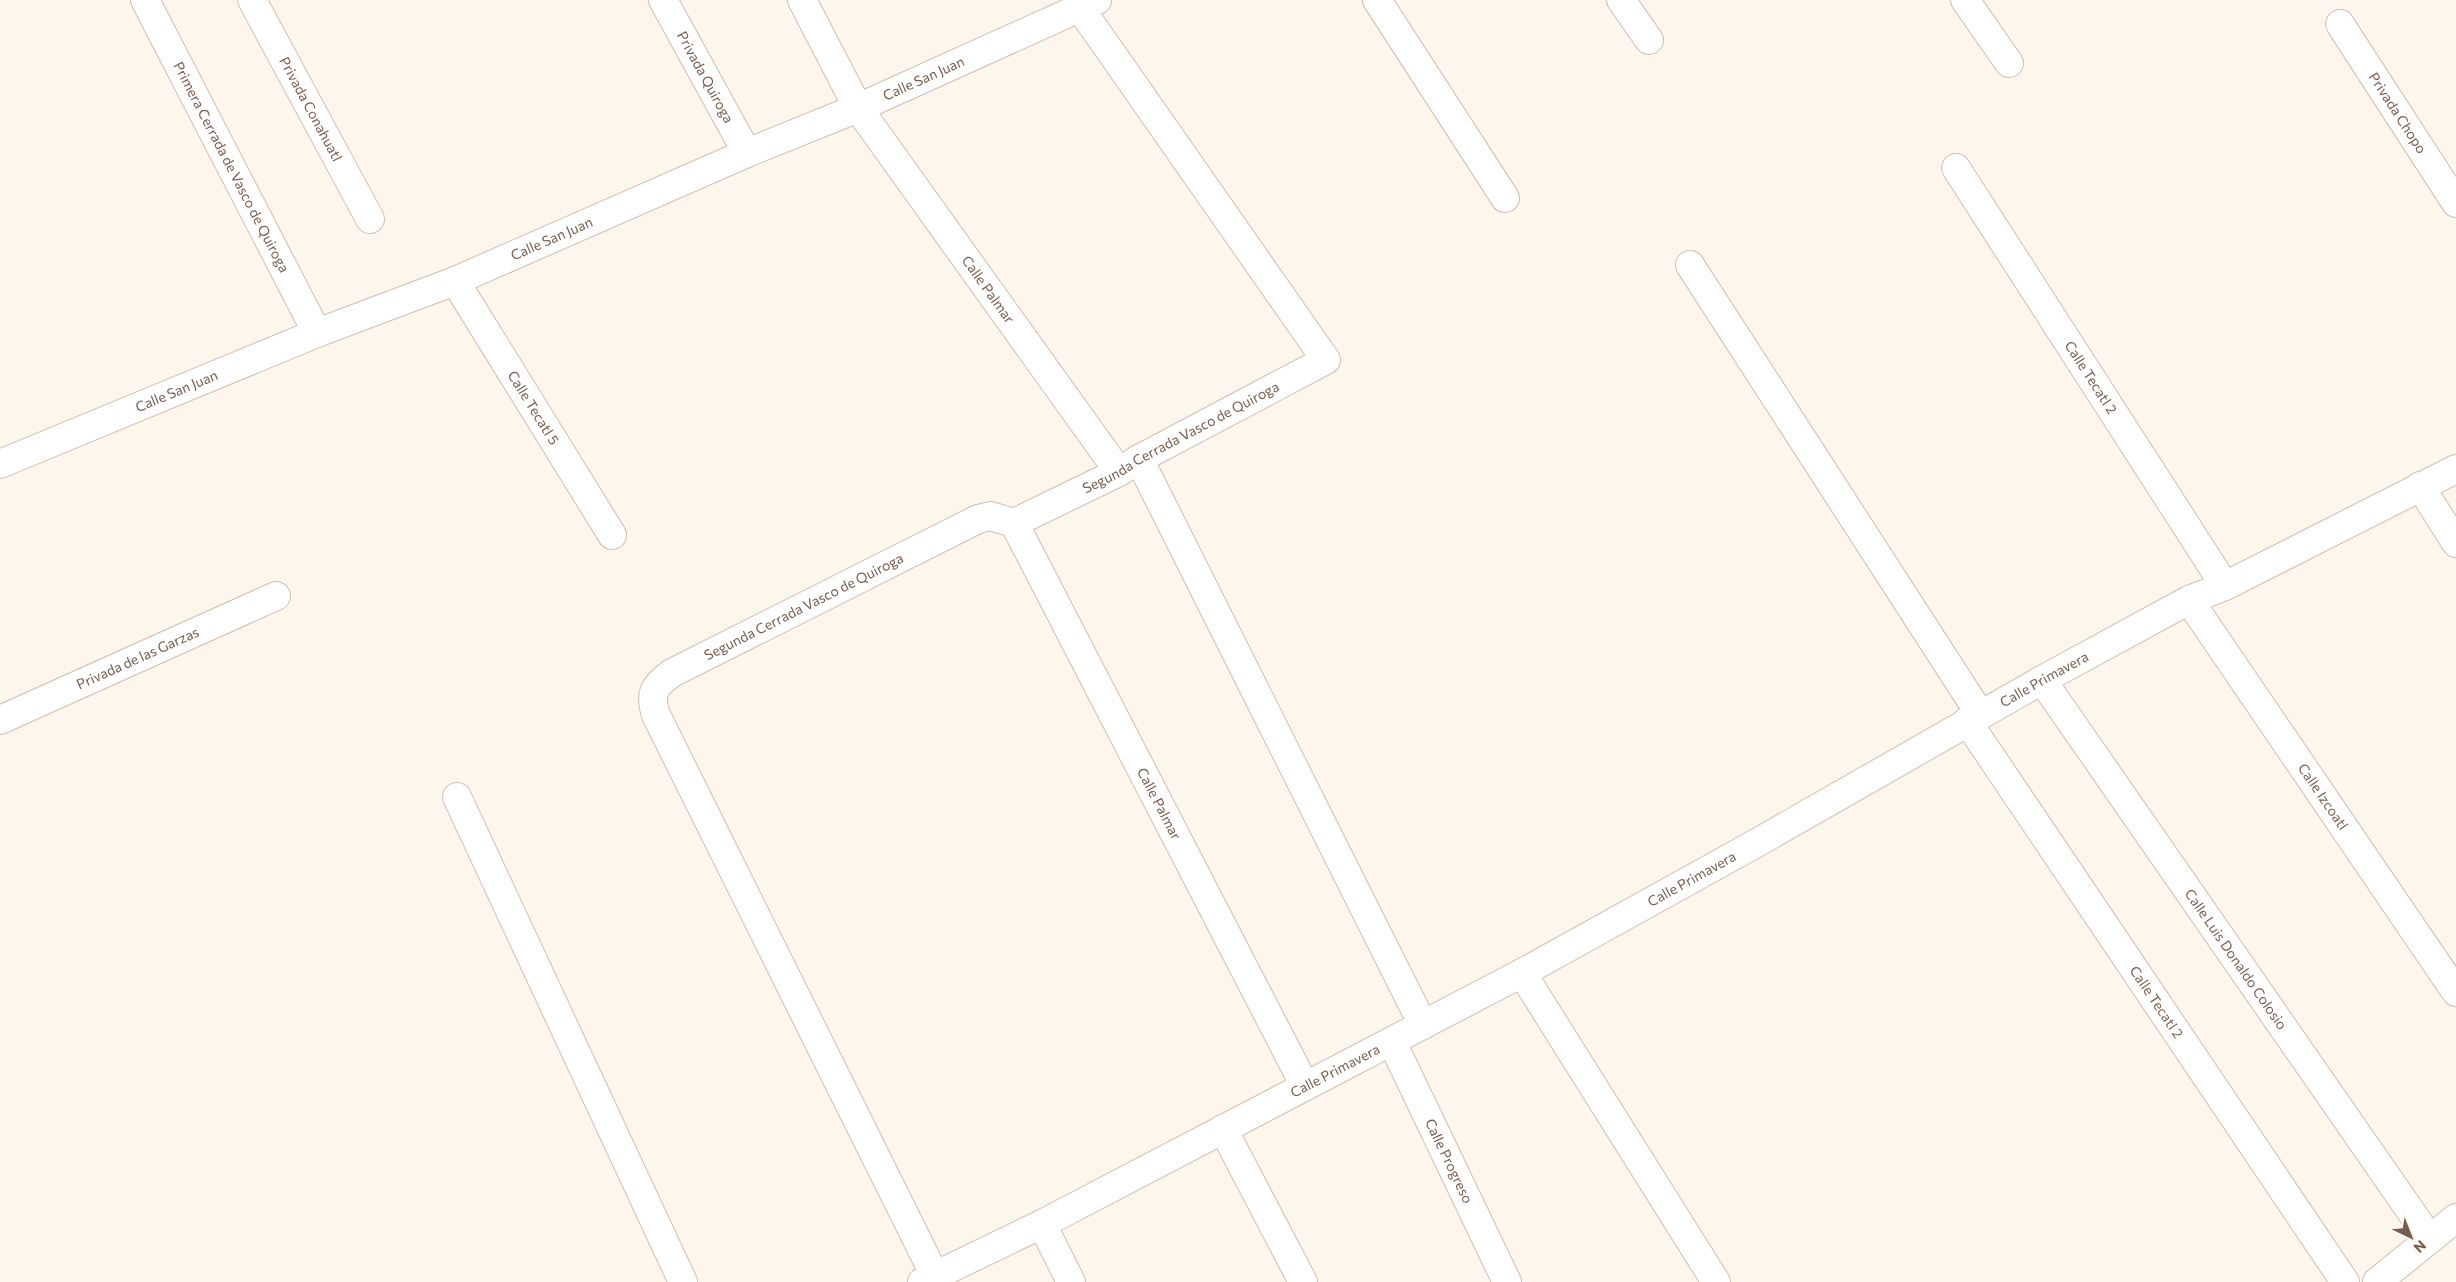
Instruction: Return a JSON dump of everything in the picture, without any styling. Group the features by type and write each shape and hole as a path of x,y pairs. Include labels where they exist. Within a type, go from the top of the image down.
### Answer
{"street":[{"name":"Primera Cerrada de Vasco de Quiroga","path":"145,0 317,333"},
{"name":"Privada Conahuatl","path":"252,0 370,219"},
{"name":"Privada Quiroga","path":"662,0 747,153"},
{"name":"Calle Palmar","path":"802,0 858,108 1129,465 1423,1025"},
{"path":"1377,0 1505,198"},
{"path":"1621,0 1649,40"},
{"path":"1966,0 2009,63"},
{"name":"Calle San Juan","path":"0,464 317,333 455,281 747,153 858,108 1089,4"},
{"name":"Segunda Cerrada Vasco de Quiroga","path":"929,1279 656,715 652,703 653,691 661,681 672,674 978,519 990,516 1014,523 1129,465 1326,360 1089,4"},
{"name":"Privada Chopo","path":"2340,24 2456,203"},
{"name":"Calle Tecatl 2","path":"1956,168 2225,586"},
{"name":"Calle Tecatl 2","path":"1690,265 1974,718 2345,1282"},
{"name":"Calle Tecatl 5","path":"455,281 612,534"},
{"name":"Calle Primavera","path":"929,1279 1042,1224 1522,973 1753,845 1974,718 2189,600 2225,586 2456,469"},
{"path":"2420,486 2456,543"},
{"name":"Calle Palmar","path":"1014,523 1305,1086"},
{"name":"Privada de las Garzas","path":"0,720 276,596"},
{"name":"Calle Izcoatl","path":"2189,600 2456,992"},
{"name":"Calle Luis Donaldo Colosio","path":"2042,680 2430,1239"},
{"path":"457,798 683,1282"},
{"path":"1522,973 1716,1282"},
{"name":"Calle Progreso","path":"1392,1042 1507,1282"},
{"path":"1222,1129 1303,1282"},
{"path":"2381,1281 2456,1218"},
{"path":"1042,1224 1071,1282"}]}
